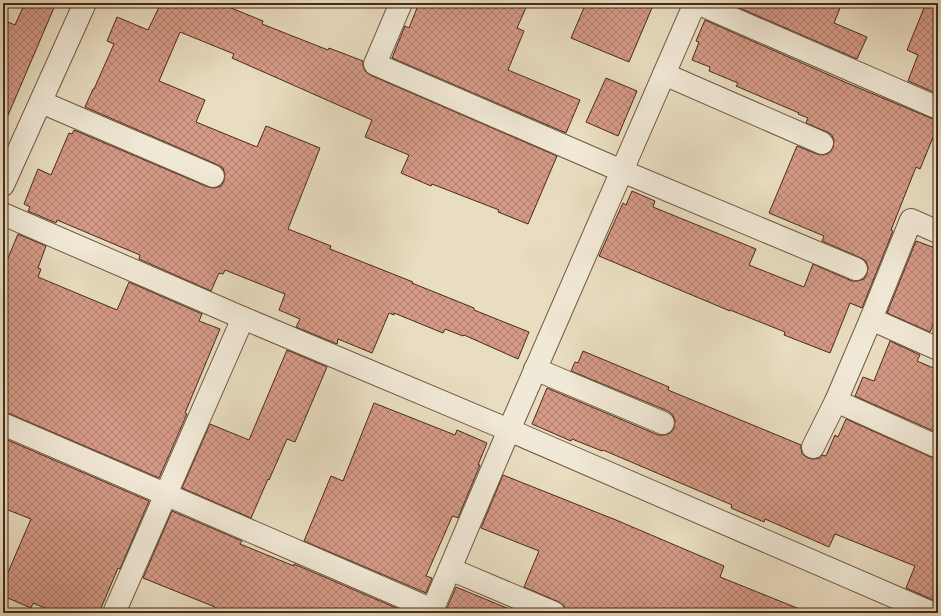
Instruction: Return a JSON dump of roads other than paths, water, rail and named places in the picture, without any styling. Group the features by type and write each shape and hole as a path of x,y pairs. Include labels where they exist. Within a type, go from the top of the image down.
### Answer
{"street":[{"path":"3,185 85,3"},
{"path":"401,3 375,64 622,171 856,269"},
{"path":"3,424 432,612 535,369 696,3 938,108"},
{"path":"664,74 822,143"},
{"path":"41,102 213,176"},
{"path":"3,214 243,318 509,430 932,613"},
{"path":"812,447 836,401 911,220 938,232"},
{"path":"114,613 243,318"},
{"path":"871,319 938,349"},
{"path":"535,369 662,423"},
{"path":"836,401 938,447"},
{"path":"450,570 554,613"}]}
